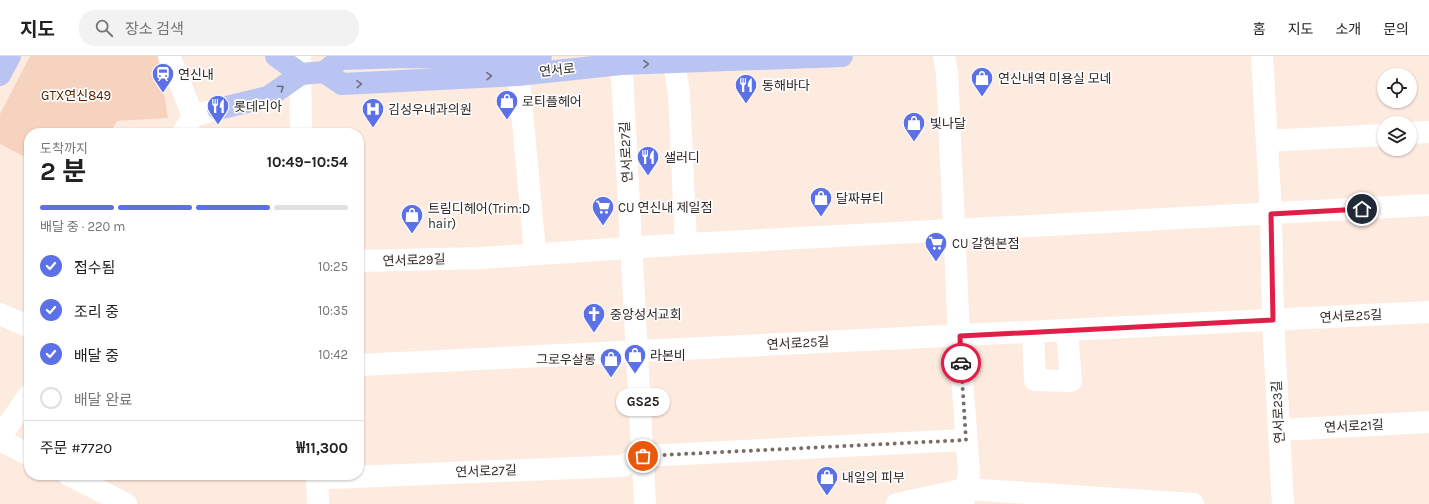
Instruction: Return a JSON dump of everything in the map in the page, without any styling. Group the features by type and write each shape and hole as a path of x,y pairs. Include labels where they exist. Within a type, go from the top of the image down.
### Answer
{"main road":[{"path":"0,75 10,56"},
{"path":"276,56 324,72"},
{"name":"연서로","path":"541,56 516,59 406,56 341,59 324,72 342,84 518,75 621,60 674,63 842,56"},
{"path":"218,109 268,97 300,65"}],"street":[{"path":"169,56 188,124 218,109"},
{"path":"944,56 947,73 954,231 969,473 964,496"},
{"name":"연서로23길","path":"1262,56 1271,214 1273,320 1283,504"},
{"name":"연서로27길","path":"621,60 645,504"},
{"path":"674,63 679,93 686,244"},
{"path":"300,65 301,128"},
{"path":"518,75 535,253 1418,205"},
{"path":"1417,133 1429,132"},
{"path":"1267,142 1377,135"},
{"name":"연서로29길","path":"364,261 468,258 535,253"},
{"name":"연서로25길","path":"637,351 1033,333 1429,312"},
{"path":"0,314 24,325"},
{"path":"1033,333 1035,380 1071,381 1067,331"},
{"path":"364,365 637,351"},
{"path":"24,403 0,439 24,452"},
{"name":"연서로21길","path":"1279,430 1429,422"},
{"name":"연서로27길","path":"364,477 622,466 643,456 966,440"},
{"path":"79,480 126,504"},
{"path":"317,480 318,504"},
{"path":"897,504 964,496 1193,504"}],"green space":[{"name":"GTX연신849","path":"30,56 158,56 168,118 117,121 113,128 24,128 24,156 0,144 0,114"}],"way so far":[{"path":"643,456 966,440 961,363"}],"place":[{"name":"연신내","path":"163,94"},
{"name":"연신내역 미용실 모네","path":"982,98"},
{"name":"동해바다","path":"746,104"},
{"name":"로티플헤어","path":"507,120"},
{"name":"롯데리아","path":"218,126"},
{"name":"김성우내과의원","path":"373,128"},
{"name":"빛나달","path":"914,142"},
{"name":"샐러디","path":"648,176"},
{"name":"달짜뷰티","path":"821,218"},
{"name":"CU 연신내 제일점","path":"603,226"},
{"name":"트림디헤어(Trim:D hair)","path":"412,234"},
{"name":"CU 갈현본점","path":"936,262"},
{"name":"중앙성서교회","path":"594,334"},
{"name":"라본비","path":"635,374"},
{"name":"그로우살롱","path":"611,378"},
{"name":"GS25","path":"643,456"},
{"name":"내일의 피부","path":"827,496"}],"route":[{"path":"961,363 960,336 1273,320 1271,214 1362,209"}]}
